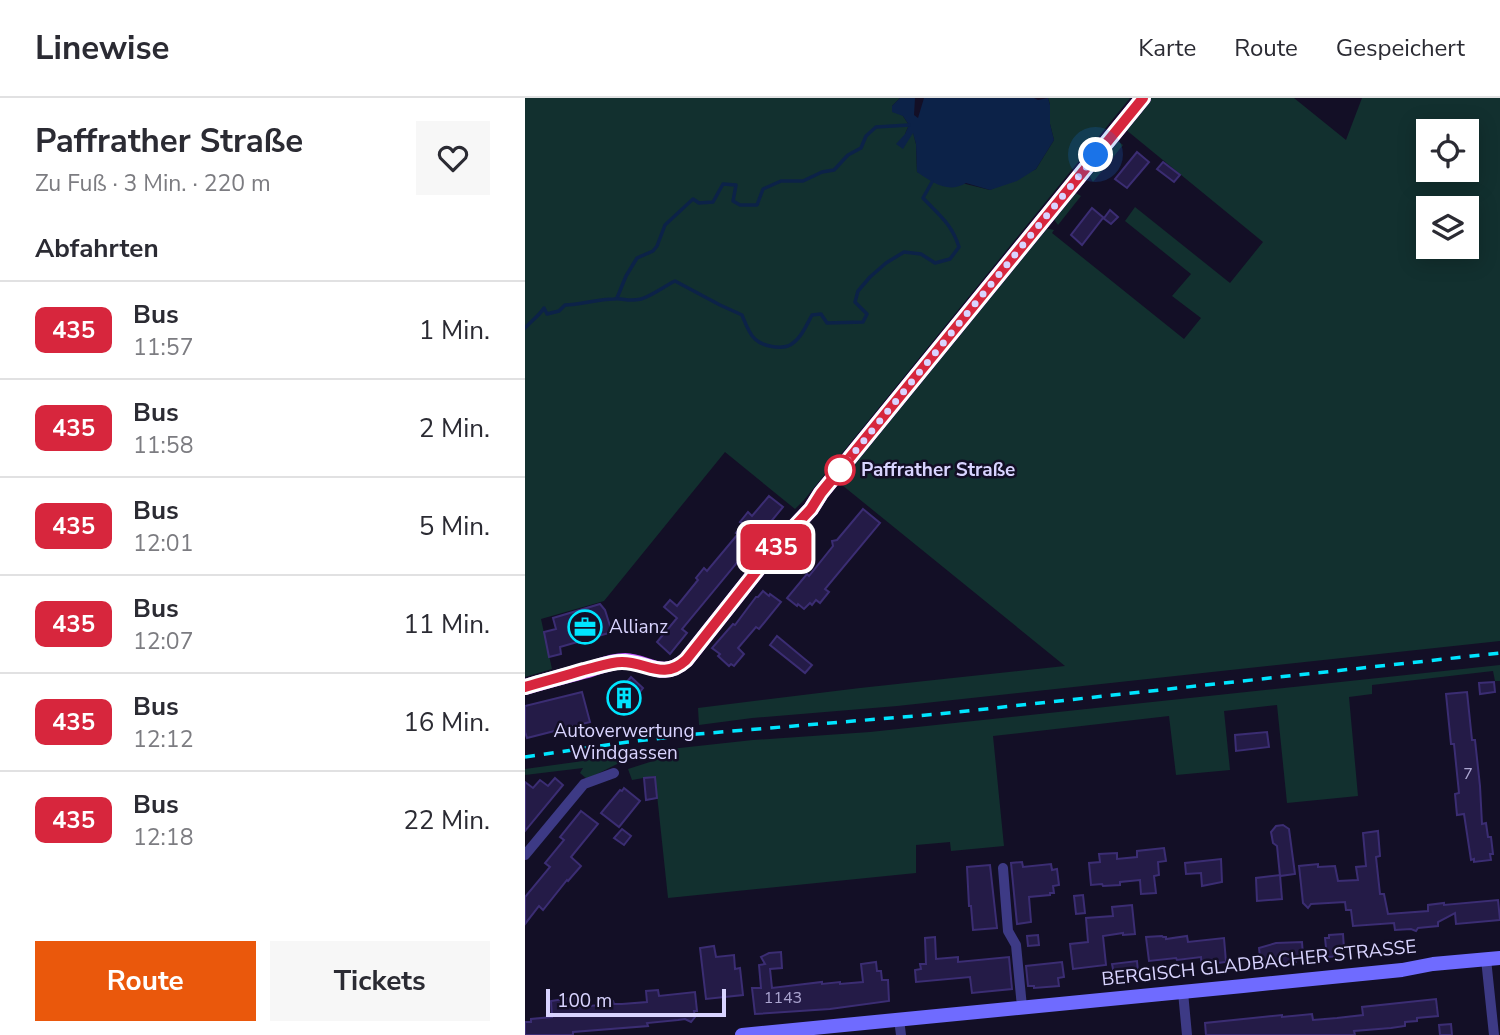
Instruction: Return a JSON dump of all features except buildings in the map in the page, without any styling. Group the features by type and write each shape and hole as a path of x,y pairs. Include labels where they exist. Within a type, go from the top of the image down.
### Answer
{"main road":[{"path":"525,687 615,662 634,663 656,670 680,666 778,544 811,509 821,493 1143,98"},
{"name":"BERGISCH GLADBACHER STRASSE","path":"742,1035 1493,959"}],"street":[{"path":"525,855 584,785 614,774"},
{"path":"1003,868 1008,931 1016,945 1022,1007"},
{"path":"1493,959 1494,1035"},
{"path":"1183,992 1187,1035"},
{"path":"899,1020 901,1035"}],"green space":[{"path":"525,98 900,98 892,106 909,125 905,134 913,132 917,172 990,190 1036,169 1054,140 1048,98 1130,98 795,509 725,452 604,601 541,619 552,669 525,677"},
{"path":"1150,98 1294,98 1346,140 1362,98 1500,98 1500,641 699,725 698,708 1065,666 842,485 854,470 851,467 1045,228 1054,230 1052,233 1184,339 1201,318 1172,296 1191,274 1125,221 1135,207 1230,283 1263,242 1125,129"},
{"path":"1116,140 1123,145 1093,182 1091,171"},
{"path":"1074,192 1081,196 1058,225 1053,218"},
{"path":"1500,665 1500,681 1495,681 1493,671 1372,685 1372,694 1349,697 1358,796 1287,803 1277,705 1224,711 1230,770 1176,775 1169,716 993,736 1004,846 951,851 950,842 916,845 916,873 668,898 655,776 632,780 628,769 653,761 652,751 753,740 870,732"},
{"path":"641,753 642,756 623,761 587,779 580,773 583,768 525,775 525,769"}],"water":[{"path":"900,98 915,98 914,115 918,118 924,98 1048,98 1054,140 1036,169 1017,181 990,190 966,183 947,187 917,172 913,133 903,149 896,144 909,125 903,116 892,112 892,106"}],"waterway":[{"path":"617,298 637,258 653,251 665,225 693,199 699,203 713,202 723,184 736,185 733,201 740,205 757,205 763,189 781,181 803,181 822,172 834,170 848,155 861,148 866,136 876,127 909,125"},
{"path":"525,328 544,308 547,314 559,311 565,305 608,299 641,299 675,281 742,315 753,337 771,346 784,347 796,341 812,315 821,314 827,323 863,322 867,314 855,302 858,291 886,263 904,252 921,254 935,263 950,259 959,247 949,226 923,198 932,182"}],"railway":[{"path":"525,757 697,734 939,714 1500,653"}],"bus line":[{"name":"435","path":"525,687 615,662 634,663 656,670 680,666 778,544 811,509 821,493 1143,98"}],"place":[{"name":"Paffrather Straße","path":"840,470"},
{"name":"Allianz","path":"585,627"},
{"name":"Autoverwertung Windgassen","path":"624,698"}],"route":[{"path":"840,470 1096,155"}]}
